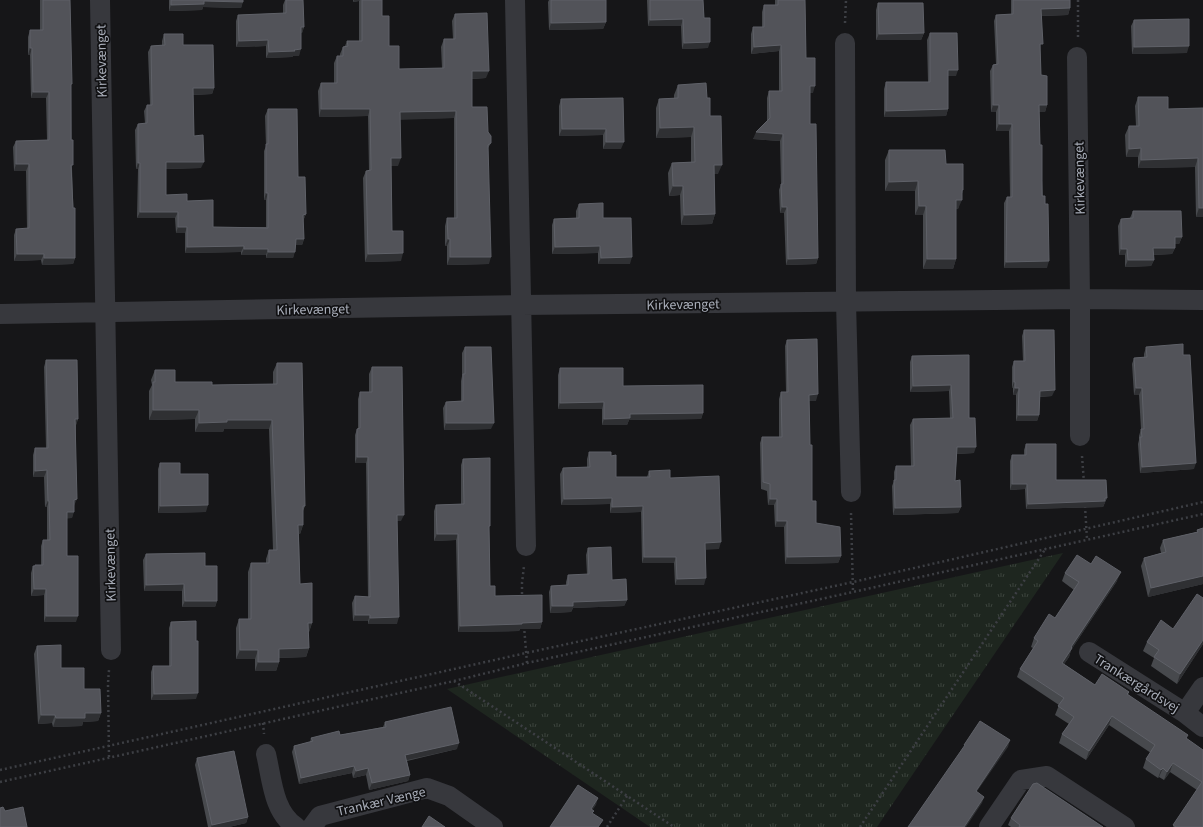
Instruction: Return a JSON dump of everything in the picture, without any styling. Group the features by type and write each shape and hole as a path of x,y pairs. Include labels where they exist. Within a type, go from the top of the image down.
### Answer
{"street":[{"name":"Kirkevænget","path":"100,0 111,650"},
{"path":"515,0 526,546"},
{"path":"845,43 846,302 851,492"},
{"name":"Kirkevænget","path":"1077,57 1080,436"},
{"name":"Kirkevænget","path":"0,314 521,305 1203,300"},
{"name":"Trankærgårdsvej","path":"1088,652 1185,713 1203,727"},
{"name":"Trankærgårdsvej","path":"1185,713 1203,687"},
{"path":"266,754 278,806 288,822 296,827"},
{"path":"989,827 1021,780 1047,776 1124,827"},
{"name":"Trankær Vænge","path":"312,827 320,816 427,788 450,796 493,827"}],"path":[{"path":"1077,57 1078,0"},
{"path":"1080,436 1084,487"},
{"path":"851,492 853,592"},
{"path":"1084,501 1087,539"},
{"path":"0,770 853,582 1203,502"},
{"path":"0,782 454,681 527,663 1203,514"},
{"path":"523,604 522,583 526,546"},
{"path":"860,827 1046,548"},
{"path":"524,626 527,663"},
{"path":"109,757 108,683 111,650"},
{"path":"454,681 674,827"},
{"path":"607,827 627,796"}],"green space":[{"path":"1063,553 877,827 650,827 447,689"}],"building":[{"path":"43,0 70,0 72,84 71,140 73,140 73,165 71,165 73,208 75,208 75,258 44,258 44,254 17,254 16,229 29,228 29,164 16,164 16,141 49,140 49,92 33,92 32,48 30,48 30,30 43,30"},
{"path":"171,0 243,0 243,2 204,1 204,4 171,5"},
{"path":"286,0 303,0 304,27 301,27 301,49 294,50 295,51 269,52 268,40 239,41 238,15 286,13"},
{"path":"362,0 382,0 382,16 389,16 389,46 399,46 399,69 444,68 444,39 455,39 455,14 487,13 489,71 472,71 472,107 487,107 488,132 491,136 491,143 488,145 491,257 450,257 450,239 448,239 447,218 457,218 456,111 400,112 401,158 391,158 392,231 403,231 403,253 368,254 366,171 371,170 370,109 321,109 321,83 337,83 337,56 343,56 343,47 348,46 347,41 362,41"},
{"path":"551,0 606,0 606,22 551,23"},
{"path":"650,0 703,0 704,18 710,18 710,42 684,43 683,19 650,20"},
{"path":"778,0 805,0 806,58 815,58 815,86 810,86 810,124 816,124 818,258 788,259 787,207 782,207 781,184 783,184 783,134 756,132 770,118 769,91 782,91 781,45 754,47 753,27 764,27 764,5 778,5"},
{"path":"1013,0 1070,0 1070,8 1041,9 1043,44 1040,44 1041,75 1047,76 1047,105 1039,105 1040,145 1042,145 1042,196 1045,196 1045,204 1048,204 1049,261 1006,262 1007,197 1012,197 1012,124 999,124 999,105 993,105 993,65 998,64 996,15 1013,14"},
{"path":"878,3 923,3 924,33 879,34"},
{"path":"1189,19 1189,46 1134,47 1134,20"},
{"path":"930,33 957,33 958,70 948,70 948,109 886,111 886,82 930,82"},
{"path":"164,34 183,34 183,45 213,45 214,88 193,88 194,136 203,135 204,162 166,162 166,195 187,194 187,201 213,200 213,227 268,228 266,144 268,144 268,109 297,109 298,177 305,177 306,214 303,215 304,239 296,239 295,252 268,252 268,249 244,249 244,246 187,247 187,227 178,227 178,212 140,212 138,124 147,123 147,105 152,105 151,46 165,45"},
{"path":"706,83 707,98 710,98 710,116 721,116 722,165 714,165 715,214 684,215 683,186 673,186 672,163 695,162 694,127 660,128 659,99 678,98 678,85"},
{"path":"1138,97 1168,97 1168,109 1203,108 1203,208 1199,208 1198,158 1141,160 1141,148 1129,149 1129,126 1139,126"},
{"path":"623,98 624,142 606,142 606,129 562,129 561,99"},
{"path":"889,150 945,150 946,164 963,164 962,200 956,200 956,259 927,259 926,206 919,206 918,181 889,182"},
{"path":"603,203 603,218 631,218 632,257 601,258 600,246 555,247 554,219 579,218 579,204"},
{"path":"1133,211 1181,211 1182,237 1175,237 1175,248 1153,248 1154,260 1128,260 1127,249 1121,249 1121,219 1133,218"},
{"path":"1024,330 1054,330 1055,390 1040,391 1039,415 1018,415 1019,388 1015,388 1014,361 1025,361"},
{"path":"817,339 818,394 809,395 810,445 812,445 812,501 816,501 816,523 840,527 841,556 787,557 787,521 777,521 777,499 770,499 770,484 763,482 762,437 782,437 781,392 788,392 787,340"},
{"path":"1183,344 1183,355 1190,355 1196,463 1142,467 1140,437 1142,437 1141,429 1144,429 1142,388 1136,388 1134,358 1147,357 1146,347"},
{"path":"465,347 491,347 494,423 446,423 446,402 463,401"},
{"path":"969,355 969,418 975,418 976,447 957,447 955,481 960,480 961,507 895,508 894,480 896,480 896,466 914,466 913,419 953,418 951,385 913,386 912,356"},
{"path":"46,360 77,360 78,419 75,419 77,499 74,500 74,512 67,512 67,556 78,556 78,616 46,616 46,589 34,589 33,566 43,565 43,540 50,540 47,470 35,471 35,448 48,448"},
{"path":"277,363 302,363 305,506 303,506 303,525 298,525 300,584 312,583 312,623 308,623 309,648 279,649 279,662 258,662 258,650 240,650 239,619 251,619 251,563 269,563 269,550 277,550 272,420 227,420 227,422 199,423 199,410 153,410 153,382 155,382 155,370 175,370 175,382 212,382 212,385 277,384"},
{"path":"372,367 402,367 404,515 397,515 399,617 370,618 370,615 355,615 355,596 370,597 368,457 357,457 357,429 360,428 360,392 372,392"},
{"path":"560,368 623,368 623,386 703,385 703,413 630,414 630,418 604,419 604,402 560,403"},
{"path":"1026,444 1056,444 1056,480 1106,480 1107,498 1105,498 1105,501 1028,504 1027,484 1012,484 1012,455 1026,455"},
{"path":"589,452 611,452 611,456 616,455 616,477 650,477 649,471 670,470 670,478 719,476 721,542 705,543 706,578 677,579 676,557 644,557 643,506 612,507 612,498 564,499 563,468 590,467"},
{"path":"490,458 490,586 495,586 495,596 542,595 542,622 460,626 458,534 437,534 436,505 464,504 463,459"},
{"path":"160,463 180,463 180,474 208,474 208,505 160,506"},
{"path":"1203,528 1203,576 1151,588 1144,558 1166,552 1163,540 1198,532 1197,530"},
{"path":"611,547 612,580 626,579 627,600 573,602 573,606 552,606 551,586 568,585 568,575 589,574 588,548"},
{"path":"205,553 205,566 217,566 217,601 185,601 184,584 146,585 146,554"},
{"path":"1077,555 1091,564 1096,556 1121,572 1062,663 1095,685 1102,674 1129,692 1127,694 1188,735 1186,738 1203,750 1203,827 1176,827 1173,825 1202,782 1173,763 1167,772 1163,768 1161,770 1146,759 1155,745 1112,716 1089,751 1062,734 1074,717 1058,706 1064,698 1020,669 1038,641 1034,638 1049,614 1055,618 1079,582 1065,573"},
{"path":"1197,594 1203,598 1203,640 1180,674 1154,657 1159,650 1147,642 1161,620 1173,629"},
{"path":"196,621 196,641 198,641 198,693 154,694 153,666 171,666 171,622"},
{"path":"61,645 61,668 84,668 84,689 100,689 101,713 85,713 85,718 56,718 55,715 41,715 37,646"},
{"path":"451,707 459,743 405,755 410,775 372,783 368,768 356,771 354,766 301,778 294,746 313,741 311,738 339,731 340,735 386,727 385,722"},
{"path":"980,721 1010,740 976,791 984,797 964,827 908,827 965,745"},
{"path":"234,751 248,817 212,825 197,758"},
{"path":"1037,783 1103,827 1019,827 1020,825 1011,818 1033,784"},
{"path":"578,785 598,798 591,809 594,811 592,813 603,820 598,827 550,827"},
{"path":"3,807 5,811 23,807 27,827 0,827 0,808"},
{"path":"429,816 445,827 422,827"}]}
